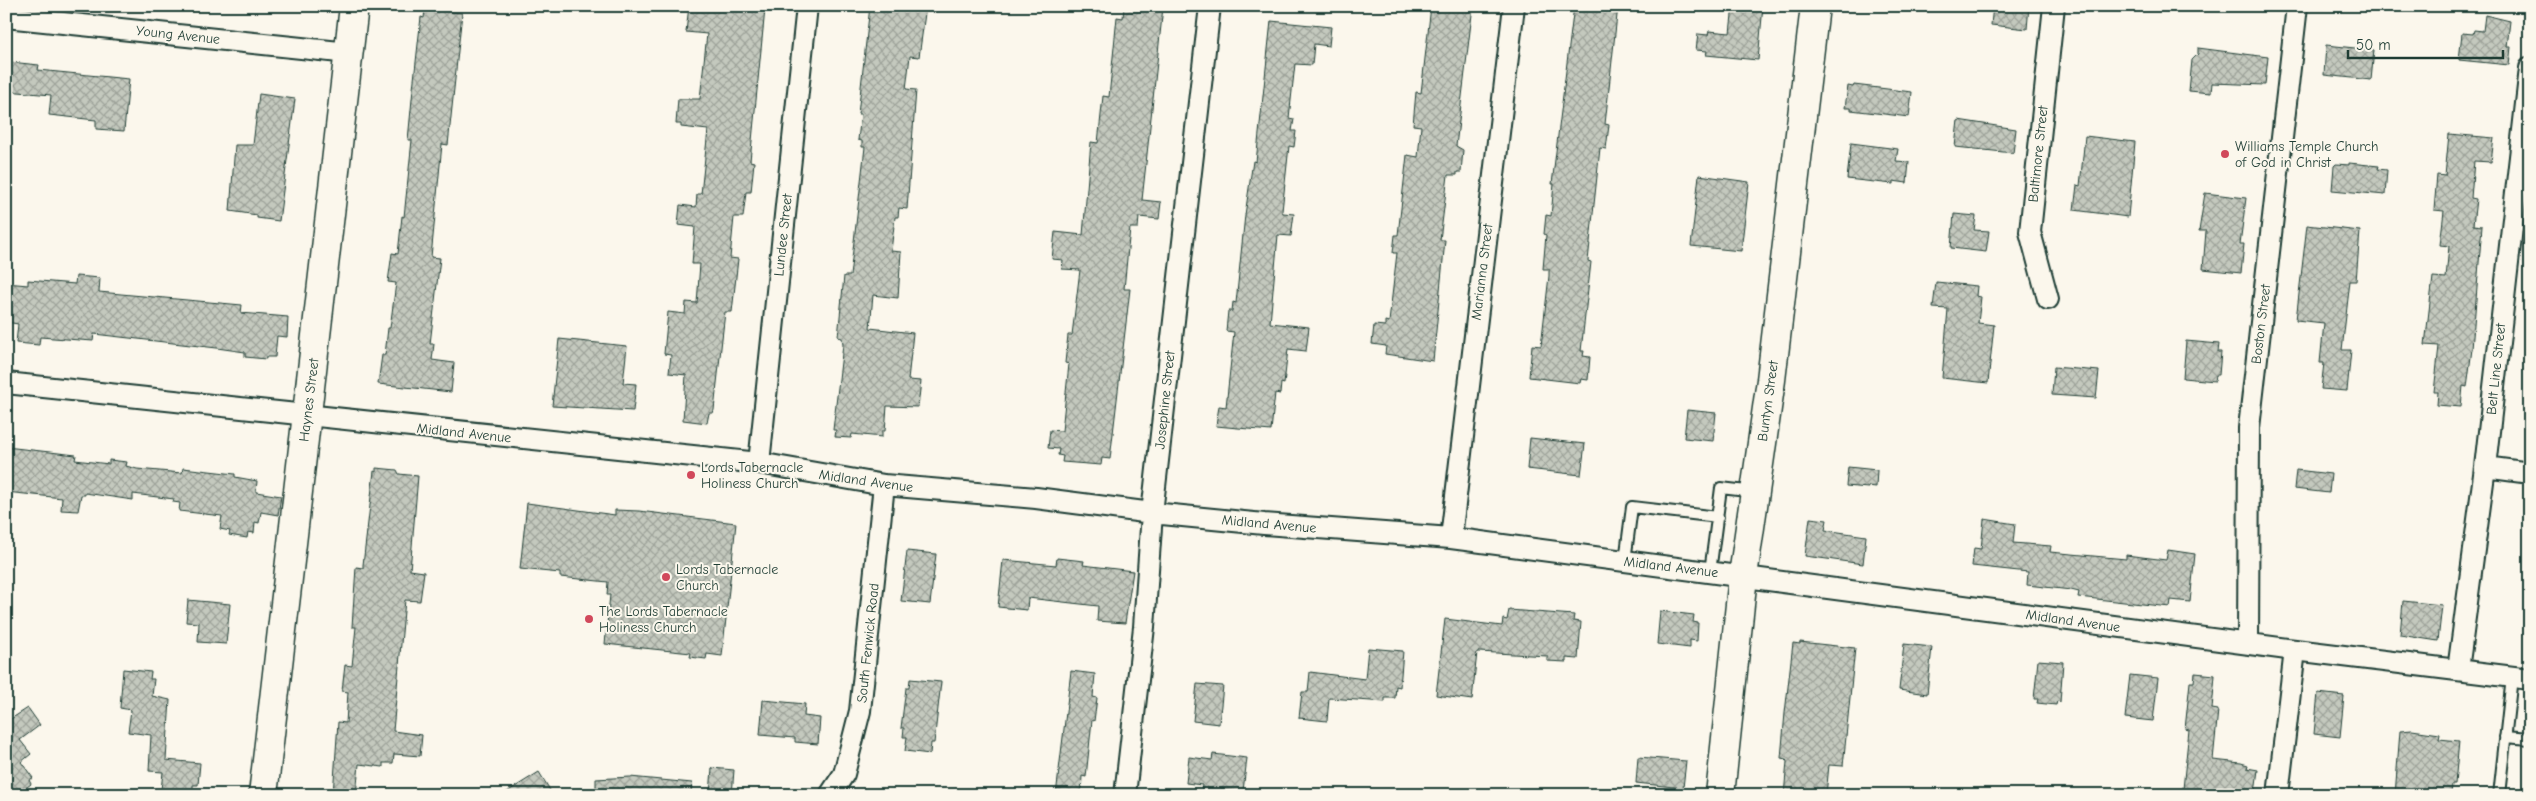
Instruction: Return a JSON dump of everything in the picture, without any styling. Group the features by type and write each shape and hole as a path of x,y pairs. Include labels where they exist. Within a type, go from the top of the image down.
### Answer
{"street":[{"name":"Haynes Street","path":"263,795 354,6"},
{"name":"Lundee Street","path":"759,464 808,6"},
{"name":"Josephine Street","path":"1125,795 1144,627 1152,513 1210,6"},
{"name":"Marianna Street","path":"1450,538 1514,6"},
{"name":"Buntyn Street","path":"1720,795 1744,576 1771,380 1815,6"},
{"name":"Baltimore Street","path":"2048,299 2030,232 2054,6"},
{"name":"Boston Street","path":"2248,644 2249,428 2298,6"},
{"name":"Young Avenue","path":"6,17 349,52"},
{"name":"Belt Line Street","path":"2458,670 2485,467 2521,225 2530,68"},
{"name":"Midland Avenue","path":"6,383 307,417 759,464 884,485 1036,498 1152,513 1450,538 2248,644 2521,678"},
{"path":"2485,467 2530,473"},
{"name":"South Fenwick Road","path":"830,795 844,774 860,710 884,485"},
{"path":"2278,795 2295,650"}],"lane":[{"path":"1710,572 1721,488 1755,492"},
{"path":"1625,561 1632,507 1718,517"},
{"path":"2499,795 2505,737 2521,678"},
{"path":"2505,737 2530,739"}],"building":[{"path":"689,6 735,6 765,9 750,161 754,162 751,192 746,192 743,217 734,217 730,258 738,259 732,312 725,312 714,410 713,413 709,413 707,423 683,420 686,375 669,373 671,355 664,354 668,312 685,314 686,302 697,303 700,264 692,264 695,227 678,225 680,205 696,207 697,194 701,194 708,130 681,127 681,124 676,124 678,99 700,99 707,34 686,32"},
{"path":"870,6 926,6 919,57 910,56 906,89 916,90 907,209 899,208 898,217 895,217 891,251 901,252 898,298 873,295 870,328 913,333 908,380 921,381 918,407 887,406 885,431 882,431 882,437 852,434 851,438 835,437 836,430 833,430 843,345 842,338 838,337 844,276 850,276 865,147 862,147 862,141 858,140 861,114 858,114"},
{"path":"1124,6 1163,7 1142,200 1161,202 1159,219 1139,217 1138,228 1130,228 1124,289 1130,289 1110,459 1102,458 1101,465 1062,462 1063,456 1058,455 1059,449 1048,448 1050,430 1062,431 1069,364 1065,363 1068,335 1072,335 1080,270 1062,269 1063,260 1052,259 1055,232 1083,235 1091,142 1098,143 1103,96 1109,97 1117,17 1123,18"},
{"path":"1431,6 1473,6 1456,146 1463,150 1461,172 1457,172 1457,175 1448,175 1440,240 1445,240 1433,361 1385,354 1386,346 1372,344 1374,325 1385,326 1385,321 1389,322 1397,253 1393,253 1395,235 1398,235 1407,155 1418,157 1421,126 1413,125 1416,92 1421,93"},
{"path":"1574,6 1618,6 1605,124 1609,125 1606,149 1600,148 1588,261 1591,262 1581,351 1584,351 1583,356 1590,357 1588,380 1581,379 1580,383 1529,377 1532,345 1541,346 1549,276 1549,269 1543,269 1546,235 1544,234 1546,215 1551,216 1554,184 1552,184"},
{"path":"1733,6 1763,6 1758,60 1706,55 1707,51 1696,50 1698,34 1708,35 1709,31 1730,33"},
{"path":"1993,6 2029,6 2027,29 1991,25"},
{"path":"425,9 462,13 448,145 442,144 431,257 440,258 430,344 434,344 432,360 454,363 451,392 378,384 382,355 385,355 388,328 390,328 396,283 388,282 392,253 398,254 402,216 404,217 412,140 408,140 413,89 421,17 424,18"},
{"path":"2485,15 2510,21 2507,47 2511,47 2509,65 2459,60 2462,33 2473,34 2474,30 2483,31"},
{"path":"1271,21 1331,27 1329,46 1314,44 1312,65 1295,64 1289,118 1294,119 1292,131 1296,131 1294,147 1289,146 1282,211 1283,213 1294,214 1291,236 1278,235 1270,323 1309,327 1306,351 1288,349 1284,384 1281,383 1280,394 1275,393 1271,431 1216,426 1219,406 1226,407 1234,332 1226,331 1228,311 1232,311 1233,302 1236,303 1245,215 1253,161 1256,162"},
{"path":"2326,45 2374,50 2371,80 2324,75"},
{"path":"2198,48 2268,57 2265,85 2212,83 2211,93 2189,91 2192,60 2198,54"},
{"path":"10,62 39,65 38,70 129,79 124,131 96,129 96,120 49,115 51,95 7,91"},
{"path":"1854,85 1912,92 1909,117 1845,108 1848,86 1853,87"},
{"path":"259,94 295,99 279,221 230,211 235,145 253,145"},
{"path":"1958,120 2016,129 2013,153 1955,147"},
{"path":"2449,134 2494,138 2491,162 2474,161 2471,198 2476,199 2473,225 2482,226 2472,349 2467,387 2463,386 2461,407 2437,405 2438,392 2434,392 2439,346 2425,345 2433,277 2446,278 2449,246 2440,245 2444,211 2434,210 2437,175 2445,176"},
{"path":"2085,136 2135,142 2128,217 2074,210 2077,185 2080,186"},
{"path":"1851,143 1898,149 1896,161 1909,162 1907,183 1893,181 1893,184 1847,179"},
{"path":"2349,163 2379,166 2378,169 2387,170 2385,195 2332,190 2334,166 2336,164 2349,165"},
{"path":"1699,175 1749,182 1741,251 1691,246"},
{"path":"2205,193 2246,198 2240,244 2244,244 2241,273 2203,269 2206,231 2199,231"},
{"path":"1954,214 1976,216 1974,230 1989,231 1986,252 1951,248"},
{"path":"2307,225 2360,231 2356,281 2350,281 2342,350 2351,350 2347,391 2321,389 2324,363 2320,363 2324,323 2296,320"},
{"path":"76,276 100,278 99,292 242,305 241,313 288,317 287,337 277,336 275,357 266,357 266,359 245,357 245,352 94,334 93,341 40,337 39,345 16,343 18,324 6,322 6,283 28,285 28,280 75,284"},
{"path":"1936,282 1977,286 1976,296 1981,297 1978,323 1994,325 1988,383 1942,378 1948,309 1933,308"},
{"path":"559,339 627,346 623,383 636,384 633,411 552,406"},
{"path":"2186,341 2219,344 2218,352 2221,352 2219,375 2216,375 2215,381 2183,378"},
{"path":"2054,367 2099,371 2096,398 2052,395"},
{"path":"1687,410 1716,413 1713,441 1684,438"},
{"path":"1530,438 1585,444 1581,475 1527,469"},
{"path":"6,447 76,455 75,460 109,464 109,460 127,462 126,466 137,469 182,473 183,468 235,474 235,477 257,481 256,492 281,496 278,515 261,512 259,523 255,522 254,533 248,532 247,538 229,535 230,531 220,529 222,516 179,511 180,503 173,502 174,499 133,494 133,500 85,493 85,495 81,495 78,511 61,510 62,498 6,492"},
{"path":"1848,467 1877,470 1876,487 1846,486"},
{"path":"376,468 397,470 399,474 418,476 410,570 424,572 420,601 405,600 393,731 422,735 420,756 394,754 393,763 383,763 383,767 359,764 356,795 333,795 338,722 346,723 348,692 342,691 345,665 352,666 356,627 352,627 356,567 363,568 374,471 376,472"},
{"path":"2296,470 2331,474 2329,493 2294,489"},
{"path":"527,503 615,515 615,510 639,511 736,523 722,656 707,654 706,659 690,657 691,653 605,644 610,595 607,595 608,582 560,577 560,573 520,569"},
{"path":"1810,518 1827,520 1825,530 1866,536 1863,564 1805,556"},
{"path":"1984,519 2015,524 2013,543 2051,546 2050,552 2126,559 2126,555 2166,560 2168,550 2195,554 2190,602 2171,600 2170,607 2078,597 2079,592 2071,590 2027,585 2028,572 1972,566 1974,548 1981,549"},
{"path":"907,551 936,554 930,604 901,601"},
{"path":"1057,558 1084,561 1083,565 1133,571 1125,623 1097,621 1098,606 1028,598 1027,610 998,607 1003,560 1056,565"},
{"path":"188,600 230,604 226,644 198,642 199,623 186,622"},
{"path":"2403,601 2442,605 2438,641 2400,635"},
{"path":"1509,610 1574,615 1573,621 1581,622 1578,659 1566,658 1566,662 1547,661 1547,656 1477,652 1472,700 1436,695 1445,619 1502,626 1503,619 1507,620"},
{"path":"1660,611 1694,615 1693,622 1698,623 1697,641 1690,640 1690,648 1657,644"},
{"path":"1800,642 1855,648 1843,766 1829,765 1826,795 1784,795 1787,762 1786,759 1781,758 1785,713 1793,643 1800,644"},
{"path":"1904,644 1932,647 1927,694 1899,690"},
{"path":"1368,648 1403,651 1400,687 1396,686 1395,698 1385,698 1385,702 1329,698 1327,721 1299,718 1302,692 1308,692 1310,672 1365,679"},
{"path":"2038,660 2063,662 2060,702 2057,701 2056,705 2037,703 2038,699 2034,699"},
{"path":"123,669 151,672 150,679 154,679 152,696 170,700 166,760 200,763 198,785 193,785 193,792 161,790 163,772 149,771 151,735 128,732 131,710 120,708"},
{"path":"1071,671 1095,674 1093,697 1097,698 1094,721 1092,720 1086,777 1082,776 1081,795 1056,795"},
{"path":"2195,673 2215,675 2212,709 2218,710 2213,760 2241,763 2248,765 2247,768 2258,770 2255,792 2244,791 2244,794 2238,794 2183,789 2189,730 2185,729 2190,682 2194,682"},
{"path":"2130,675 2158,678 2153,721 2125,718"},
{"path":"910,679 941,682 934,743 931,743 930,754 905,751 907,737 903,737 904,728 901,728 906,688 909,688"},
{"path":"1197,684 1223,686 1219,724 1193,721"},
{"path":"2318,693 2344,696 2340,737 2314,734"},
{"path":"763,700 805,704 804,716 820,718 818,744 795,742 795,738 760,735"},
{"path":"28,708 40,725 20,740 31,754 21,762 33,778 29,780 31,784 17,795 6,795 6,722"},
{"path":"2412,730 2440,734 2439,739 2459,741 2455,784 2452,784 2451,795 2395,795 2400,731"},
{"path":"1213,754 1247,758 1243,791 1221,789 1220,794 1201,792 1202,785 1186,783 1189,757 1212,760"},
{"path":"1638,757 1686,761 1683,788 1636,783"},
{"path":"712,768 734,770 732,795 710,795"},
{"path":"539,772 553,795 502,795"},
{"path":"630,777 692,783 691,795 596,795 596,779"}],"place":[{"name":"Williams Temple Church of God in Christ","path":"2225,154"},
{"name":"Lords Tabernacle Holiness Church","path":"691,475"},
{"name":"Lords Tabernacle Church","path":"666,577"},
{"name":"The Lords Tabernacle Holiness Church","path":"589,619"}]}
